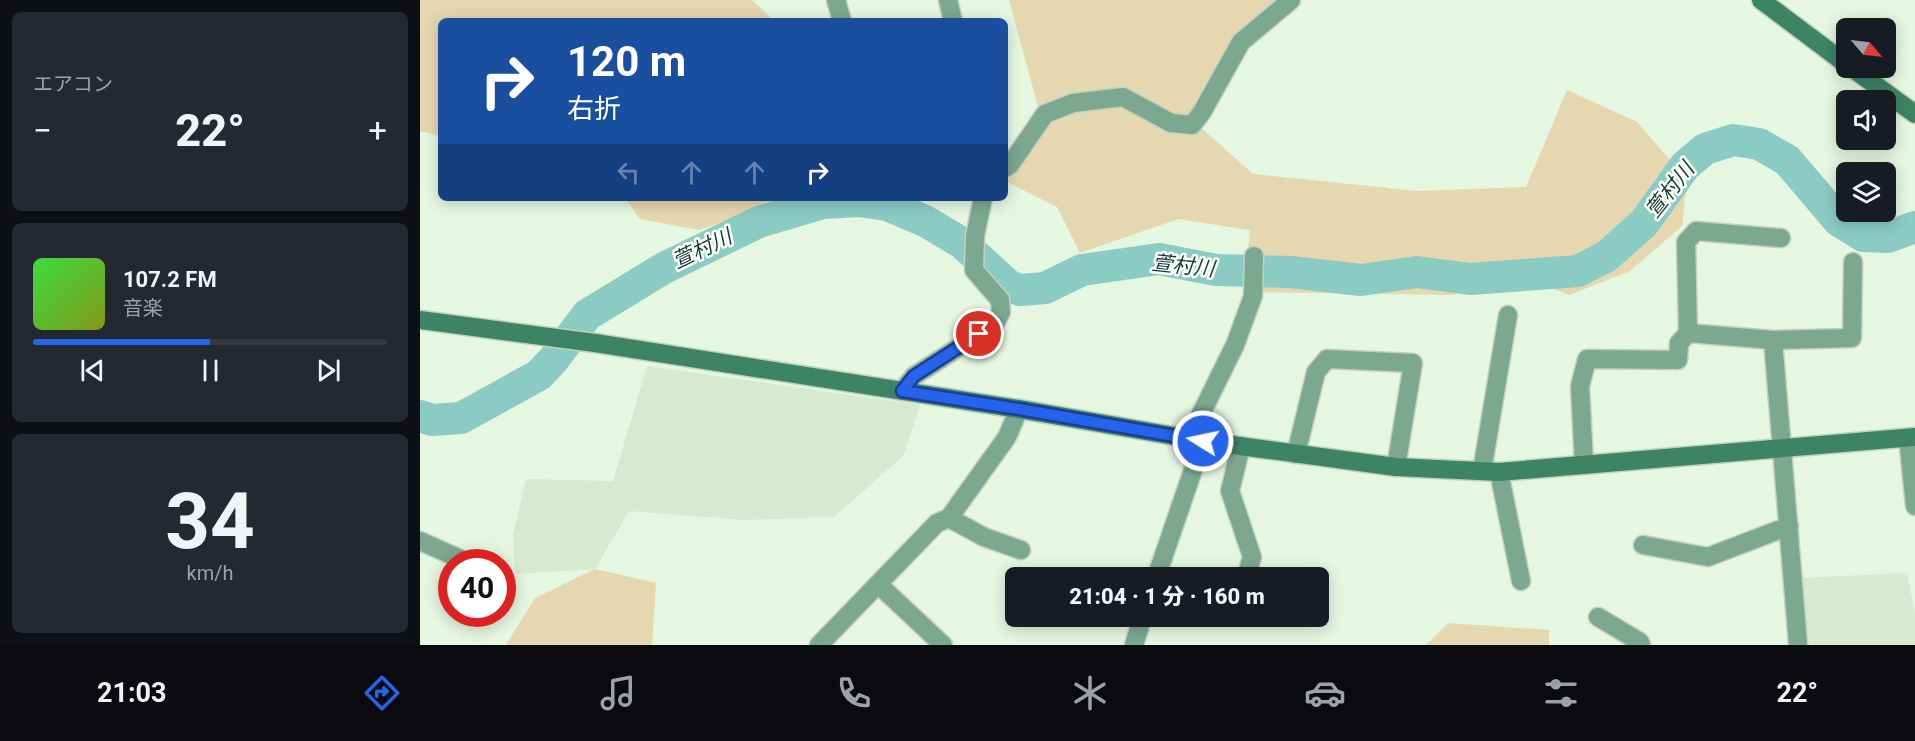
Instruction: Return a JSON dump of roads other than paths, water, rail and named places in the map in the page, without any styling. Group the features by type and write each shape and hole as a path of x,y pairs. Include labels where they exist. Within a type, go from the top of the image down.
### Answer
{"street":[{"path":"836,0 841,18"},
{"path":"948,0 952,18"},
{"path":"1008,166 1045,114 1073,102 1123,98 1171,123 1192,125 1202,112 1241,42 1291,0"},
{"path":"1761,0 1836,56"},
{"path":"1866,78 1915,114"},
{"path":"902,391 914,376 995,324 1001,312 1000,300 974,270 975,236 982,201"},
{"path":"1584,465 1580,386 1587,359 1678,360 1679,343 1688,333 1686,242 1695,231 1781,238"},
{"path":"1160,567 1203,441 1199,418 1235,345 1253,296 1254,256"},
{"path":"1688,333 1773,340 1852,338 1853,262"},
{"path":"1508,315 1491,471 1521,580"},
{"path":"420,320 595,343 1019,409 1203,441 1396,467 1491,471 1912,438 1915,506"},
{"path":"1773,340 1798,645"},
{"path":"1296,454 1316,372 1328,359 1413,363 1396,467"},
{"path":"819,645 937,523 949,518 1007,437 1019,409"},
{"path":"1241,446 1230,491 1252,557 1249,567"},
{"path":"949,518 984,537 1021,550"},
{"path":"1642,545 1708,557 1789,526"},
{"path":"420,541 438,549"},
{"path":"879,585 943,645"},
{"path":"1598,617 1640,642 1641,645"},
{"path":"1134,645 1140,627"}],"waterway":[{"name":"萱村川","path":"420,416 432,420 461,418 539,375 587,315 664,268 759,222 823,203 859,201 887,205 925,221 962,243 1009,286 1020,290 1045,288 1082,270 1159,259 1216,270 1291,272 1361,280 1417,272 1470,279 1578,271 1607,256 1644,223 1685,166 1705,149 1733,140 1759,144 1787,160 1839,221 1863,236 1888,237 1915,227"}]}
